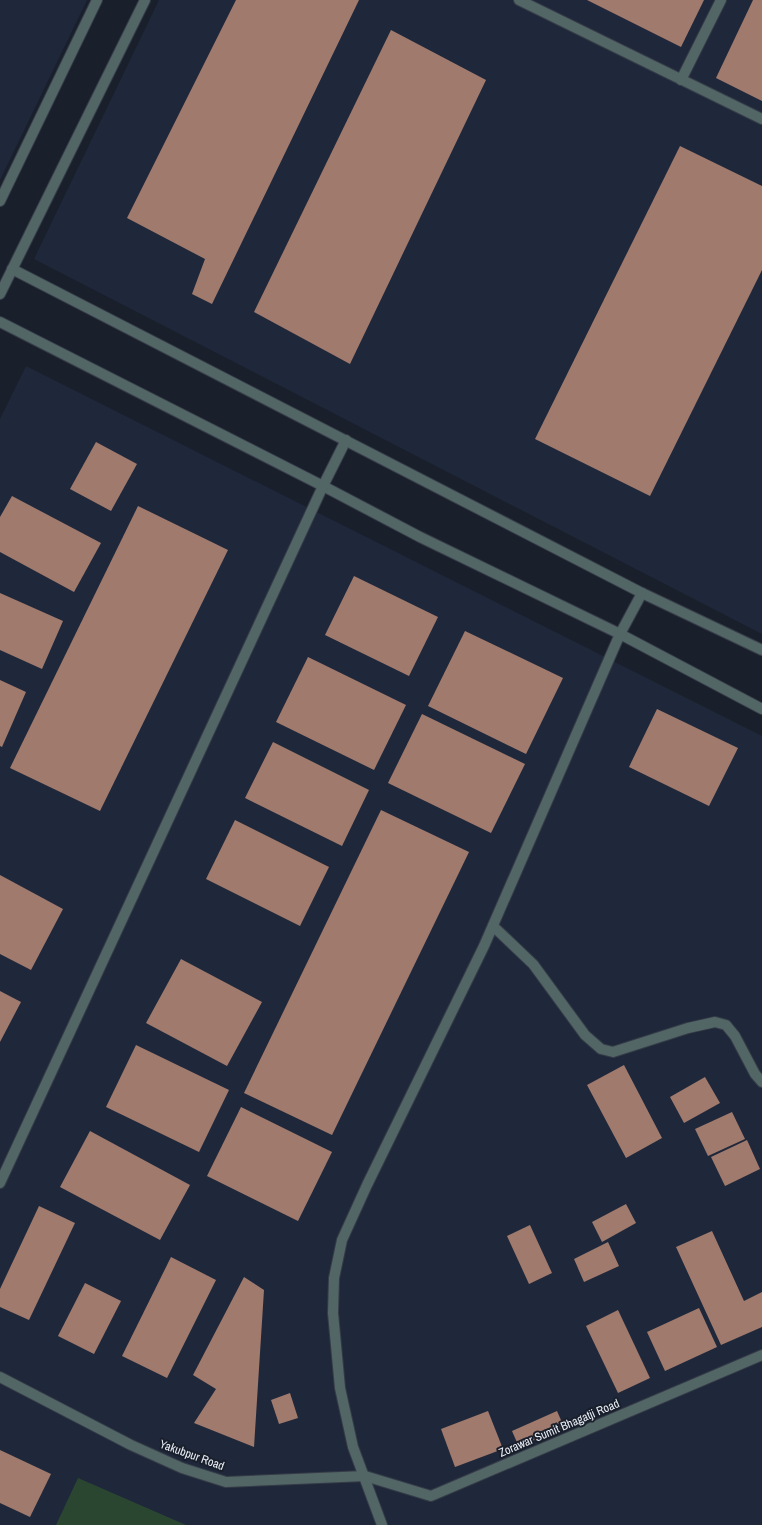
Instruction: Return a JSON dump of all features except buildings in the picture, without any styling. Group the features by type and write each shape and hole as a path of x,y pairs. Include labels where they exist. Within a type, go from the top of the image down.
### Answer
{"street":[{"path":"0,201 97,0"},
{"path":"0,294 145,0"},
{"path":"519,0 762,119"},
{"path":"682,80 721,0"},
{"path":"12,269 642,593 762,650"},
{"path":"0,322 420,537 620,634 762,709"},
{"path":"0,1183 323,486 346,440"},
{"path":"382,1525 365,1476 352,1446 340,1388 333,1313 334,1278 342,1240 367,1185 493,926 620,634 642,593"},
{"path":"493,926 533,964 585,1036 601,1049 613,1052 688,1028 715,1022 726,1025 735,1036 755,1074 762,1082"},
{"name":"Zorawar Sumit Bhagatji Road","path":"365,1476 430,1496 762,1355"},
{"name":"Yakubpur Road","path":"0,1377 131,1445 182,1468 226,1482 365,1476"}],"shaded area":[{"path":"0,0 87,0 0,180"},
{"path":"159,0 762,0 762,634 34,259"},
{"path":"26,366 762,736 762,1525 0,1525 0,419"}],"green space":[{"path":"78,1478 186,1525 56,1525"}]}
